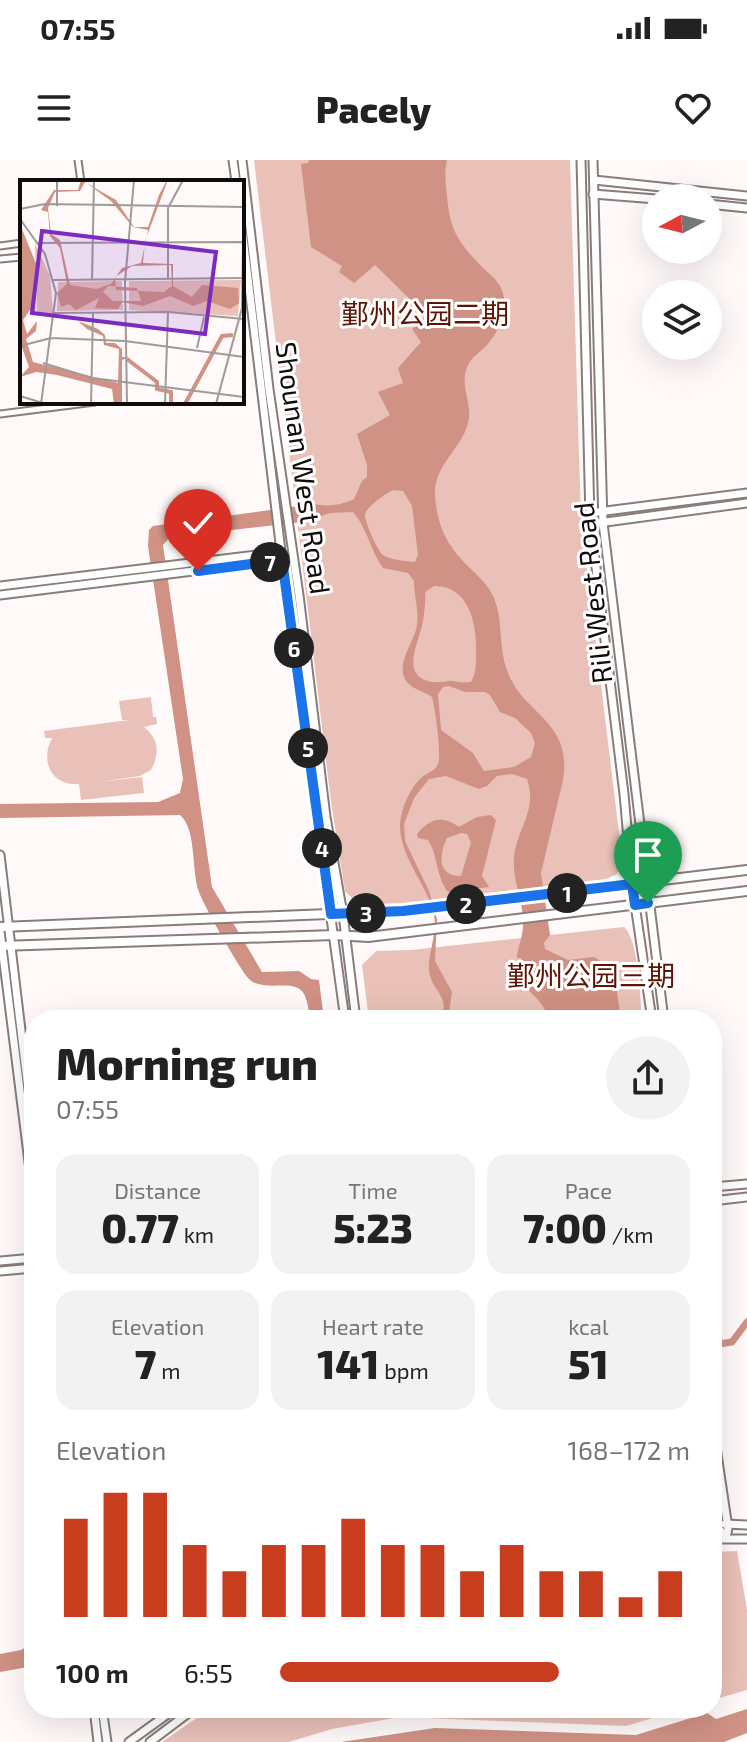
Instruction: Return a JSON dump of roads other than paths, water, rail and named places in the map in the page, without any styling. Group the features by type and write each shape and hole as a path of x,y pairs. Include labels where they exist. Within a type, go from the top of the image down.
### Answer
{"main road":[{"path":"233,160 236,180"},
{"name":"Shounan West Road","path":"242,160 269,389 355,1010"},
{"name":"Rili West Road","path":"581,160 590,513 635,905"},
{"name":"Rili West Road","path":"593,160 603,523 663,1010"},
{"path":"594,180 747,196"},
{"path":"593,194 642,198"},
{"path":"722,205 747,208"},
{"name":"Shounan West Road","path":"244,246 282,556 344,1010"},
{"path":"590,513 747,493"},
{"path":"591,524 747,503"},
{"path":"0,586 282,556"},
{"path":"0,595 282,556"},
{"path":"0,855 3,928 24,1114"},
{"path":"3,928 403,911 747,870"},
{"path":"5,946 334,935 368,937 747,891"},
{"path":"635,905 651,1010"},
{"path":"5,946 24,1072"},
{"path":"722,1186 747,1184"},
{"path":"722,1200 747,1197"},
{"path":"0,1261 24,1259"},
{"path":"0,1271 24,1269"},
{"path":"722,1489 726,1538"},
{"path":"722,1525 747,1525"},
{"path":"722,1534 726,1538"},
{"path":"722,1538 747,1539"},
{"path":"95,1718 98,1742"},
{"path":"103,1718 107,1742"},
{"path":"129,1742 162,1718"},
{"path":"150,1742 182,1718"}],"street":[{"path":"78,160 81,180"},
{"path":"0,246 20,243"},
{"path":"0,259 20,257"},
{"path":"0,414 79,404"}],"waterway":[{"path":"722,1344 732,1342 747,1322"}],"park label":[{"name":"鄞州公园二期","path":"425,313"},
{"name":"鄞州公园三期","path":"591,975"}]}
